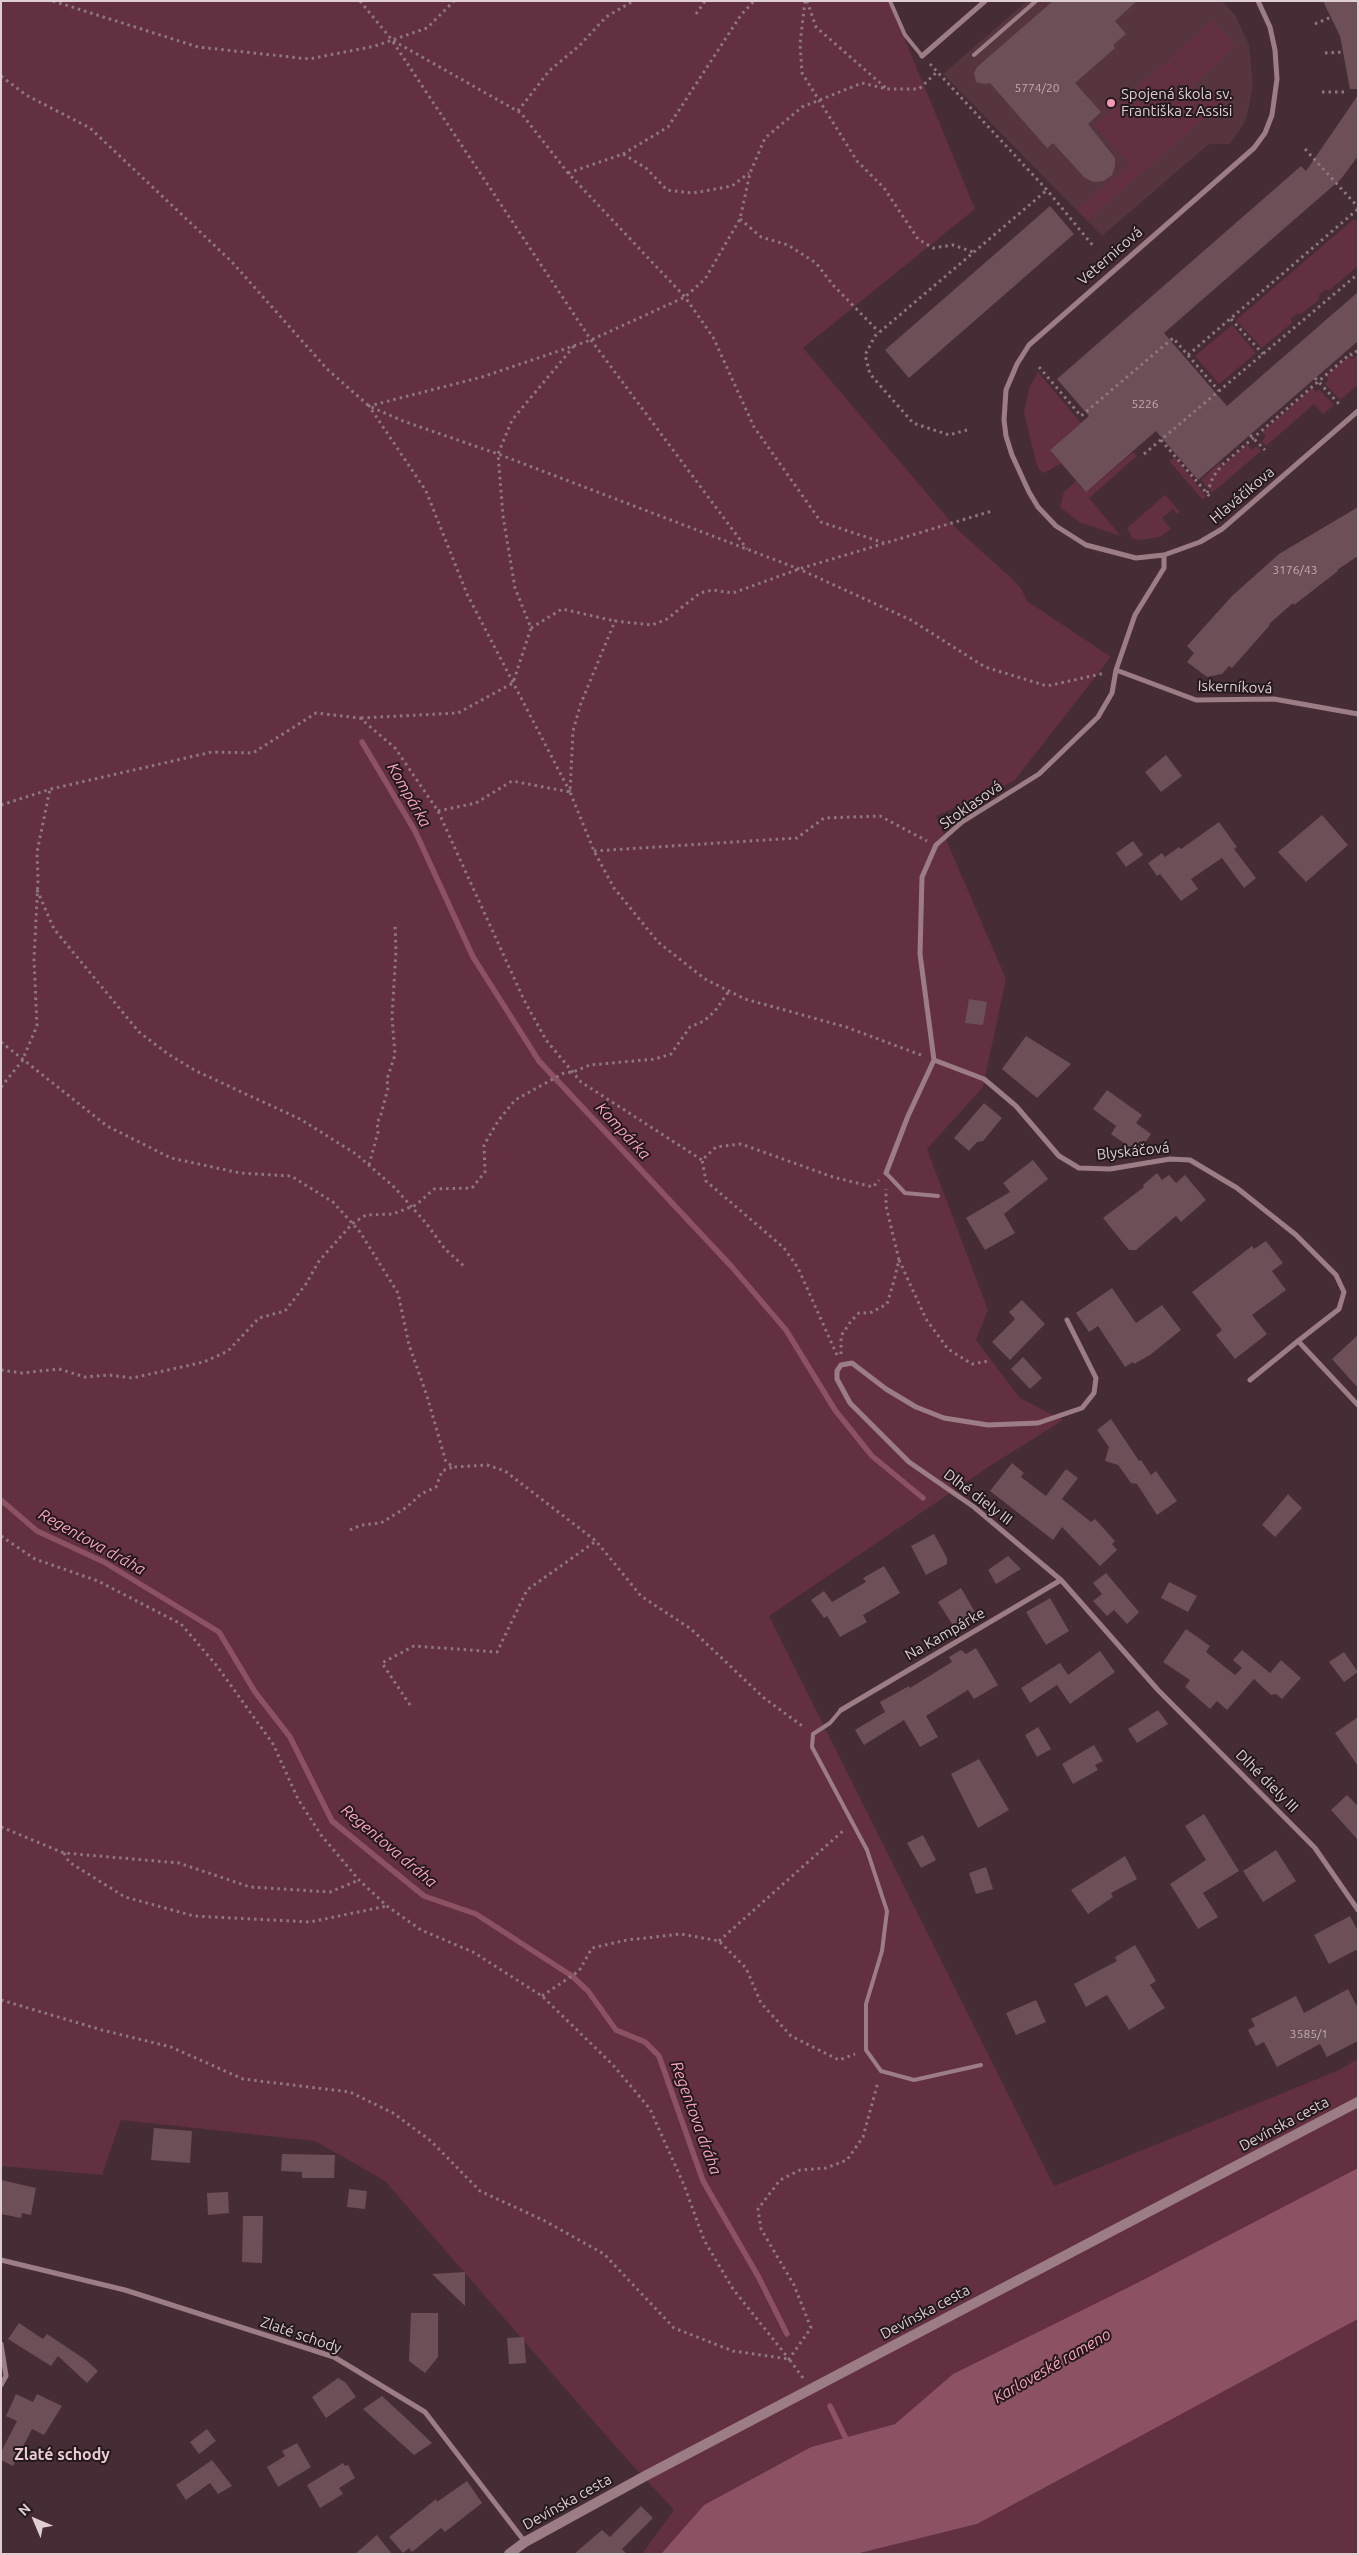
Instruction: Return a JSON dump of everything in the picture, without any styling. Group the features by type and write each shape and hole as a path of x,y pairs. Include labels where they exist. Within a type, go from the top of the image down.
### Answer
{"street":[{"path":"922,56 985,1"},
{"name":"Veternicová","path":"1066,534 1038,507 1012,455 1004,420 1006,390 1010,377 1023,354 1036,338 1254,148 1265,133 1272,115 1277,79 1275,50 1270,27 1258,1"},
{"name":"Hlaváčikova","path":"1066,534 1086,545 1121,556 1136,558 1164,555 1200,542 1222,530 1358,410"},
{"name":"Stoklasová","path":"934,1060 920,954 922,877 936,846 962,822 1039,774 1098,717 1112,693 1116,670 1134,615 1164,568 1164,555"},
{"name":"Iskerníková","path":"1116,670 1196,700 1274,699 1358,714"},
{"path":"886,1173 908,1116 934,1060"},
{"name":"Blyskáčová","path":"934,1060 984,1079 1016,1106 1059,1156 1079,1168 1110,1169 1170,1158 1190,1160 1237,1188 1296,1235 1336,1276 1344,1292 1339,1309 1250,1380"},
{"path":"841,1365 852,1363 886,1389 916,1407 944,1418 988,1425 1038,1423 1082,1408 1094,1393 1096,1378 1067,1320"},
{"path":"1298,1341 1358,1405"},
{"name":"Dlhé diely III","path":"841,1365 837,1371 837,1379 850,1403 870,1425 909,1462 974,1507 1061,1580 1158,1690 1315,1848 1358,1910"},
{"name":"Na Kampárke","path":"841,1710 1061,1580"},
{"name":"Devínska cesta","path":"509,2554 526,2542 811,2388 1358,2102"},
{"name":"Zlaté schody","path":"1,2260 124,2290 334,2357 424,2412 526,2542"},
{"path":"1,2344 6,2376 1,2385"}],"lane":[{"path":"890,1 905,35 922,56"},
{"path":"974,55 1036,1"},
{"path":"886,1173 905,1193 938,1196"},
{"path":"841,1710 830,1723 813,1734 812,1747 867,1850 887,1911 882,1951 866,2004 866,2050 880,2071 914,2080 981,2065"}],"path":[{"path":"53,1 198,47 310,59 374,46 427,28 454,1"},
{"path":"360,1 392,40 591,340 748,550"},
{"path":"518,111 549,71 579,46 606,17 633,1"},
{"path":"696,14 705,1"},
{"path":"568,172 623,154 668,127 741,15 754,1"},
{"path":"806,1 816,27 887,90"},
{"path":"806,1 800,44 802,73 817,101 857,161 884,188 918,239 934,248 953,245 974,252"},
{"path":"1315,24 1331,17"},
{"path":"392,40 518,111 568,172 685,297 713,337 754,427 822,522 884,543"},
{"path":"1325,53 1343,52"},
{"path":"368,406 482,376 591,340 685,297 704,278 740,219 750,173 765,138 802,107 862,83 887,90 919,89 937,72 1047,190 1094,246"},
{"path":"1,76 26,95 90,128 232,262 327,369 368,406 426,491 467,594 570,792 594,851 614,888 658,942 705,979 745,999 846,1027 934,1060"},
{"path":"1322,92 1346,92"},
{"path":"1188,355 1358,208 1305,149"},
{"path":"623,154 646,168 667,190 693,193 732,186 750,173"},
{"path":"967,430 949,435 913,423 870,374 865,355 879,332 1047,190"},
{"path":"740,219 761,237 788,245 816,264 833,285 879,332"},
{"path":"1144,454 1358,274"},
{"path":"1231,319 1263,354"},
{"path":"1038,367 1081,416 1172,338 1219,391"},
{"path":"1,805 50,788 212,752 253,753 316,713 360,718 458,713 513,683 531,628 515,588 503,516 498,454 512,420 575,345"},
{"path":"1207,493 1213,477 1222,465 1316,380 1358,350"},
{"path":"1316,380 1340,405"},
{"path":"368,406 403,421 498,454 799,569 911,620 985,667 1047,686 1116,670"},
{"path":"1250,434 1265,450"},
{"path":"1161,440 1212,498"},
{"path":"531,628 562,609 615,621 652,625 667,619 700,593 713,590 733,593 799,569 992,511"},
{"path":"570,792 573,731 581,703 615,621"},
{"path":"360,718 395,748 438,811 524,1000 546,1040 581,1082 702,1160 706,1181 784,1248 798,1268 841,1365"},
{"path":"438,811 476,803 512,781 570,792"},
{"path":"1,1087 22,1061 37,1026 34,958 37,852 50,788"},
{"path":"594,851 797,838 824,818 880,816 936,846"},
{"path":"37,890 54,929 139,1032 168,1054 196,1071 300,1119 356,1154 394,1187 445,1249 466,1268"},
{"path":"369,1165 378,1132 377,1122 380,1118 388,1088 387,1079 395,1055 392,1016 396,951 395,923"},
{"path":"1,1370 22,1373 58,1369 85,1377 109,1375 132,1378 204,1362 228,1351 259,1318 284,1310 306,1284 319,1261 352,1224 366,1216 393,1214 411,1207 428,1196 434,1188 472,1188 485,1172 484,1146 498,1121 515,1100 564,1073 573,1072 590,1065 655,1058 671,1054 690,1027 704,1021 716,1011 729,991"},
{"path":"1,1042 22,1061 107,1126 171,1158 240,1173 291,1176 333,1202 352,1224 398,1293 408,1345 427,1396 446,1462 454,1466"},
{"path":"702,1160 716,1147 741,1144 833,1177 872,1187 886,1173"},
{"path":"886,1173 886,1206 899,1260 926,1319 948,1349 972,1364 988,1361"},
{"path":"841,1365 841,1336 858,1313 870,1313 887,1304 899,1260"},
{"path":"350,1530 361,1524 381,1523 407,1507 421,1494 436,1487 442,1471 454,1466 487,1465 505,1471 596,1541 641,1596 691,1629 764,1698 813,1734"},
{"path":"1,1536 35,1559 98,1581 181,1624 217,1666 273,1744 298,1799 322,1835 359,1880 387,1906 421,1930 473,1952 542,1996 613,2065 650,2109 684,2185 704,2240 733,2289 811,2388"},
{"path":"410,1705 382,1663 414,1646 497,1652 528,1590 596,1541"},
{"path":"719,1941 852,1823"},
{"path":"1,1827 64,1853 179,1863 250,1887 330,1892 359,1880"},
{"path":"64,1853 69,1862 125,1897 194,1916 310,1922 387,1906"},
{"path":"542,1996 580,1971 592,1948 626,1940 681,1934 719,1941 746,1968 761,2003 790,2036 839,2060 866,2050"},
{"path":"1,2000 102,2030 171,2046 243,2080 350,2092 393,2113 432,2141 480,2191 545,2221 604,2254 674,2328 733,2351 788,2359"},
{"path":"788,2359 811,2328 794,2285 761,2230 758,2209 780,2180 800,2170 826,2168 847,2160 863,2137 880,2071"}],"shaded area":[{"path":"1,1 889,1 975,209 803,348 958,530 1021,588 1027,601 1111,657 1014,781 936,816 1006,979 983,1087 927,1149 988,1310 976,1340 1020,1398 1063,1420 987,1468 769,1616 1054,2186 1337,2071 1358,2059 1358,2168 1135,2284 953,2374 895,2424 811,2447 704,2505 661,2554 642,2554 674,2510 616,2447 385,2181 315,2141 121,2120 102,2175 1,2166"},
{"name":"Spojená škola sv. Františka z Assisi","path":"1027,1 1222,1 1235,15 1249,45 1253,86 1246,120 1230,144 1209,144 1102,236 943,74"},
{"path":"1212,20 1236,46 1194,84 1170,58"},
{"path":"1169,59 1203,98 1161,136 1216,89 1225,100 1088,220 1078,209 1129,164 1095,125"},
{"path":"1354,219 1358,223 1358,266 1330,290 1325,290 1319,295 1319,300 1301,314 1291,318 1292,323 1262,348 1236,320"},
{"path":"1232,325 1256,353 1219,384 1195,356"},
{"path":"1358,354 1358,385 1340,400 1325,384 1329,380 1326,376 1349,356 1352,359"},
{"path":"1038,372 1081,423 1050,450 1061,463 1045,473 1039,470 1036,462 1024,413 1029,388"},
{"path":"1312,388 1316,392 1319,389 1334,405 1323,414 1314,404 1266,446 1262,441 1266,437 1262,432"},
{"path":"1247,444 1252,450 1256,446 1261,451 1212,493 1201,480 1219,463 1222,466"},
{"path":"1133,452 1137,456 1089,498 1121,536 1079,522 1060,507 1064,492 1076,481 1086,492"},
{"path":"1175,457 1206,496 1203,500 1169,461"},
{"path":"1165,495 1180,512 1177,514 1173,509 1162,518 1171,529 1160,537 1142,540 1133,539 1127,528"},
{"path":"1358,2319 1358,2554 856,2554 977,2524"}],"water":[{"name":"Karloveské rameno","path":"1358,2168 1358,2319 977,2524 856,2554 661,2554 704,2505 811,2447 895,2424 953,2374 1135,2284"}],"building":[{"path":"1053,1 1137,1 1115,21 1126,34 1113,45 1115,48 1075,83 1101,112 1088,124 1115,158 1112,175 1104,181 1094,182 1085,178 1053,143 1047,148 990,83 976,82 974,73 977,67"},
{"path":"1323,1 1358,1 1358,89 1350,89 1340,36"},
{"path":"1358,95 1358,156 1341,179 1164,333 1227,406 1358,292 1358,341 1198,480 1156,431 1086,492 1050,450 1089,416 1057,379 1301,166 1306,171"},
{"path":"1050,206 1074,234 909,378 885,350"},
{"path":"1358,507 1358,556 1337,570 1294,605 1293,603 1269,624 1232,668 1229,666 1222,674 1207,677 1187,662 1194,653 1187,646 1232,596 1279,554"},
{"path":"1166,755 1182,776 1161,792 1145,772"},
{"path":"1322,815 1348,845 1306,882 1278,852"},
{"path":"1219,822 1237,847 1234,849 1256,878 1244,888 1222,858 1191,879 1198,889 1181,901 1160,874 1157,876 1148,863 1162,853 1165,857 1179,847 1181,849"},
{"path":"1133,841 1143,855 1126,867 1116,853"},
{"path":"969,999 987,1002 983,1025 965,1023"},
{"path":"1026,1036 1071,1064 1037,1098 1002,1069"},
{"path":"1107,1090 1142,1115 1136,1123 1151,1134 1138,1153 1111,1134 1116,1126 1093,1109"},
{"path":"984,1103 1002,1118 983,1141 977,1142 969,1151 954,1138"},
{"path":"1033,1160 1048,1179 1004,1214 1015,1233 985,1250 966,1218 1010,1192 1003,1183"},
{"path":"1157,1173 1162,1180 1169,1175 1176,1183 1185,1175 1206,1200 1181,1222 1176,1216 1136,1250 1129,1250 1103,1218 1144,1187 1143,1185"},
{"path":"1266,1241 1283,1263 1272,1271 1286,1290 1252,1315 1267,1334 1235,1359 1216,1335 1222,1330 1192,1292 1252,1246 1254,1249"},
{"path":"1112,1288 1136,1323 1162,1305 1181,1330 1150,1355 1125,1367 1098,1326 1089,1332 1076,1313"},
{"path":"1022,1300 1045,1324 1010,1360 992,1342 1015,1319 1009,1312"},
{"path":"1358,1335 1358,1388 1332,1359"},
{"path":"1023,1357 1042,1378 1030,1389 1011,1369"},
{"path":"1111,1419 1139,1461 1141,1460 1151,1475 1156,1471 1177,1501 1157,1515 1137,1484 1131,1483 1118,1465 1105,1461 1109,1447 1097,1430"},
{"path":"1012,1463 1024,1473 1021,1477 1046,1496 1066,1469 1078,1478 1062,1499 1091,1522 1095,1519 1115,1541 1112,1544 1117,1550 1100,1566 1062,1527 1053,1540 990,1491"},
{"path":"1288,1494 1302,1508 1275,1537 1262,1525"},
{"path":"934,1534 947,1558 947,1564 926,1575 911,1546"},
{"path":"1008,1556 1021,1569 996,1584 988,1570"},
{"path":"884,1566 900,1593 863,1615 867,1622 840,1637 827,1616 824,1618 811,1600 824,1591 832,1602 866,1582 863,1578"},
{"path":"1106,1573 1139,1612 1127,1624 1114,1610 1107,1616 1093,1601 1102,1594 1093,1583"},
{"path":"1169,1582 1197,1596 1188,1612 1161,1598"},
{"path":"961,1588 975,1612 954,1627 938,1602"},
{"path":"1050,1598 1069,1631 1046,1645 1026,1612"},
{"path":"1186,1629 1210,1646 1206,1652 1235,1675 1242,1668 1233,1660 1242,1650 1270,1673 1281,1660 1301,1678 1282,1699 1276,1694 1271,1695 1254,1679 1227,1710 1217,1701 1210,1709 1185,1687 1190,1680 1163,1662"},
{"path":"976,1648 998,1685 974,1699 968,1690 926,1716 938,1737 920,1747 904,1720 864,1745 855,1730 885,1712 880,1702 909,1686 910,1688 952,1662 949,1657 961,1650 966,1654"},
{"path":"1100,1651 1115,1672 1070,1704 1057,1685 1030,1703 1021,1688 1060,1663 1068,1675"},
{"path":"1344,1652 1358,1672 1344,1682 1329,1662"},
{"path":"1158,1710 1168,1724 1137,1743 1128,1729"},
{"path":"1358,1717 1358,1766 1335,1733"},
{"path":"1038,1727 1051,1749 1037,1757 1025,1735"},
{"path":"1094,1745 1103,1761 1095,1765 1098,1770 1073,1784 1062,1764"},
{"path":"979,1759 1009,1810 978,1828 951,1774"},
{"path":"1347,1795 1358,1806 1358,1840 1331,1810"},
{"path":"1204,1814 1239,1871 1203,1893 1218,1917 1198,1929 1170,1884 1206,1860 1185,1826"},
{"path":"923,1835 936,1860 921,1868 907,1843"},
{"path":"1276,1850 1296,1881 1263,1902 1243,1871"},
{"path":"1125,1856 1137,1879 1111,1893 1113,1897 1088,1914 1071,1890"},
{"path":"986,1867 993,1889 976,1894 969,1873"},
{"path":"1350,1916 1358,1931 1358,1949 1329,1964 1314,1935"},
{"path":"1135,1945 1156,1981 1150,1985 1165,2008 1129,2030 1107,1995 1086,2007 1074,1984 1117,1961 1115,1957"},
{"path":"1348,1989 1358,2008 1358,2041 1327,2057 1320,2044 1277,2067 1264,2042 1256,2046 1248,2030 1255,2026 1251,2019 1296,1996 1304,2013"},
{"path":"1036,2000 1046,2022 1016,2035 1006,2013"},
{"path":"154,2128 192,2131 190,2163 151,2160"},
{"path":"282,2154 335,2155 334,2178 302,2178 302,2172 281,2171"},
{"path":"1,2180 36,2188 31,2215 22,2213 21,2218 1,2214"},
{"path":"349,2189 367,2191 365,2209 347,2207"},
{"path":"228,2192 229,2213 208,2215 207,2193"},
{"path":"243,2216 263,2216 262,2263 242,2262"},
{"path":"465,2272 465,2306 432,2274"},
{"path":"411,2313 438,2313 438,2357 425,2373 409,2361"},
{"path":"19,2323 43,2339 47,2334 86,2360 98,2371 87,2383 58,2356 51,2366 8,2339"},
{"path":"524,2337 526,2363 509,2364 507,2338"},
{"path":"338,2378 346,2383 356,2397 326,2418 312,2397"},
{"path":"16,2394 33,2402 37,2394 62,2406 44,2435 32,2429 13,2466 1,2460 1,2452 17,2421 6,2416"},
{"path":"382,2396 432,2443 414,2455 363,2409"},
{"path":"207,2429 216,2441 199,2454 190,2442"},
{"path":"297,2443 311,2467 278,2487 267,2467 285,2456 282,2451"},
{"path":"212,2460 232,2486 218,2494 210,2483 186,2500 176,2485"},
{"path":"343,2463 345,2466 348,2465 355,2478 339,2488 343,2494 320,2508 307,2485"},
{"path":"467,2481 482,2503 445,2532 441,2528 412,2552 409,2548 403,2553 389,2537 436,2499 437,2502"},
{"path":"641,2506 653,2518 622,2549 627,2554 574,2554 602,2530 610,2537"},
{"path":"377,2535 392,2554 355,2554"}],"waterway":[{"name":"Kompárka","path":"362,742 415,831 473,957 539,1061 732,1267 786,1330 835,1410 872,1456 923,1498"},
{"name":"Regentova dráha","path":"1,1500 37,1531 104,1562 219,1632 255,1692 290,1737 332,1821 424,1896 476,1914 572,1976 588,1991 616,2030 645,2042 659,2056 703,2181 758,2276 787,2334"},
{"name":"Regentova dráha","path":"830,2406 848,2443"}],"place":[{"name":"Spojená škola sv. Františka z Assisi","path":"1111,103"}],"district":[{"name":"Zlaté schody","path":"62,2455"}]}
